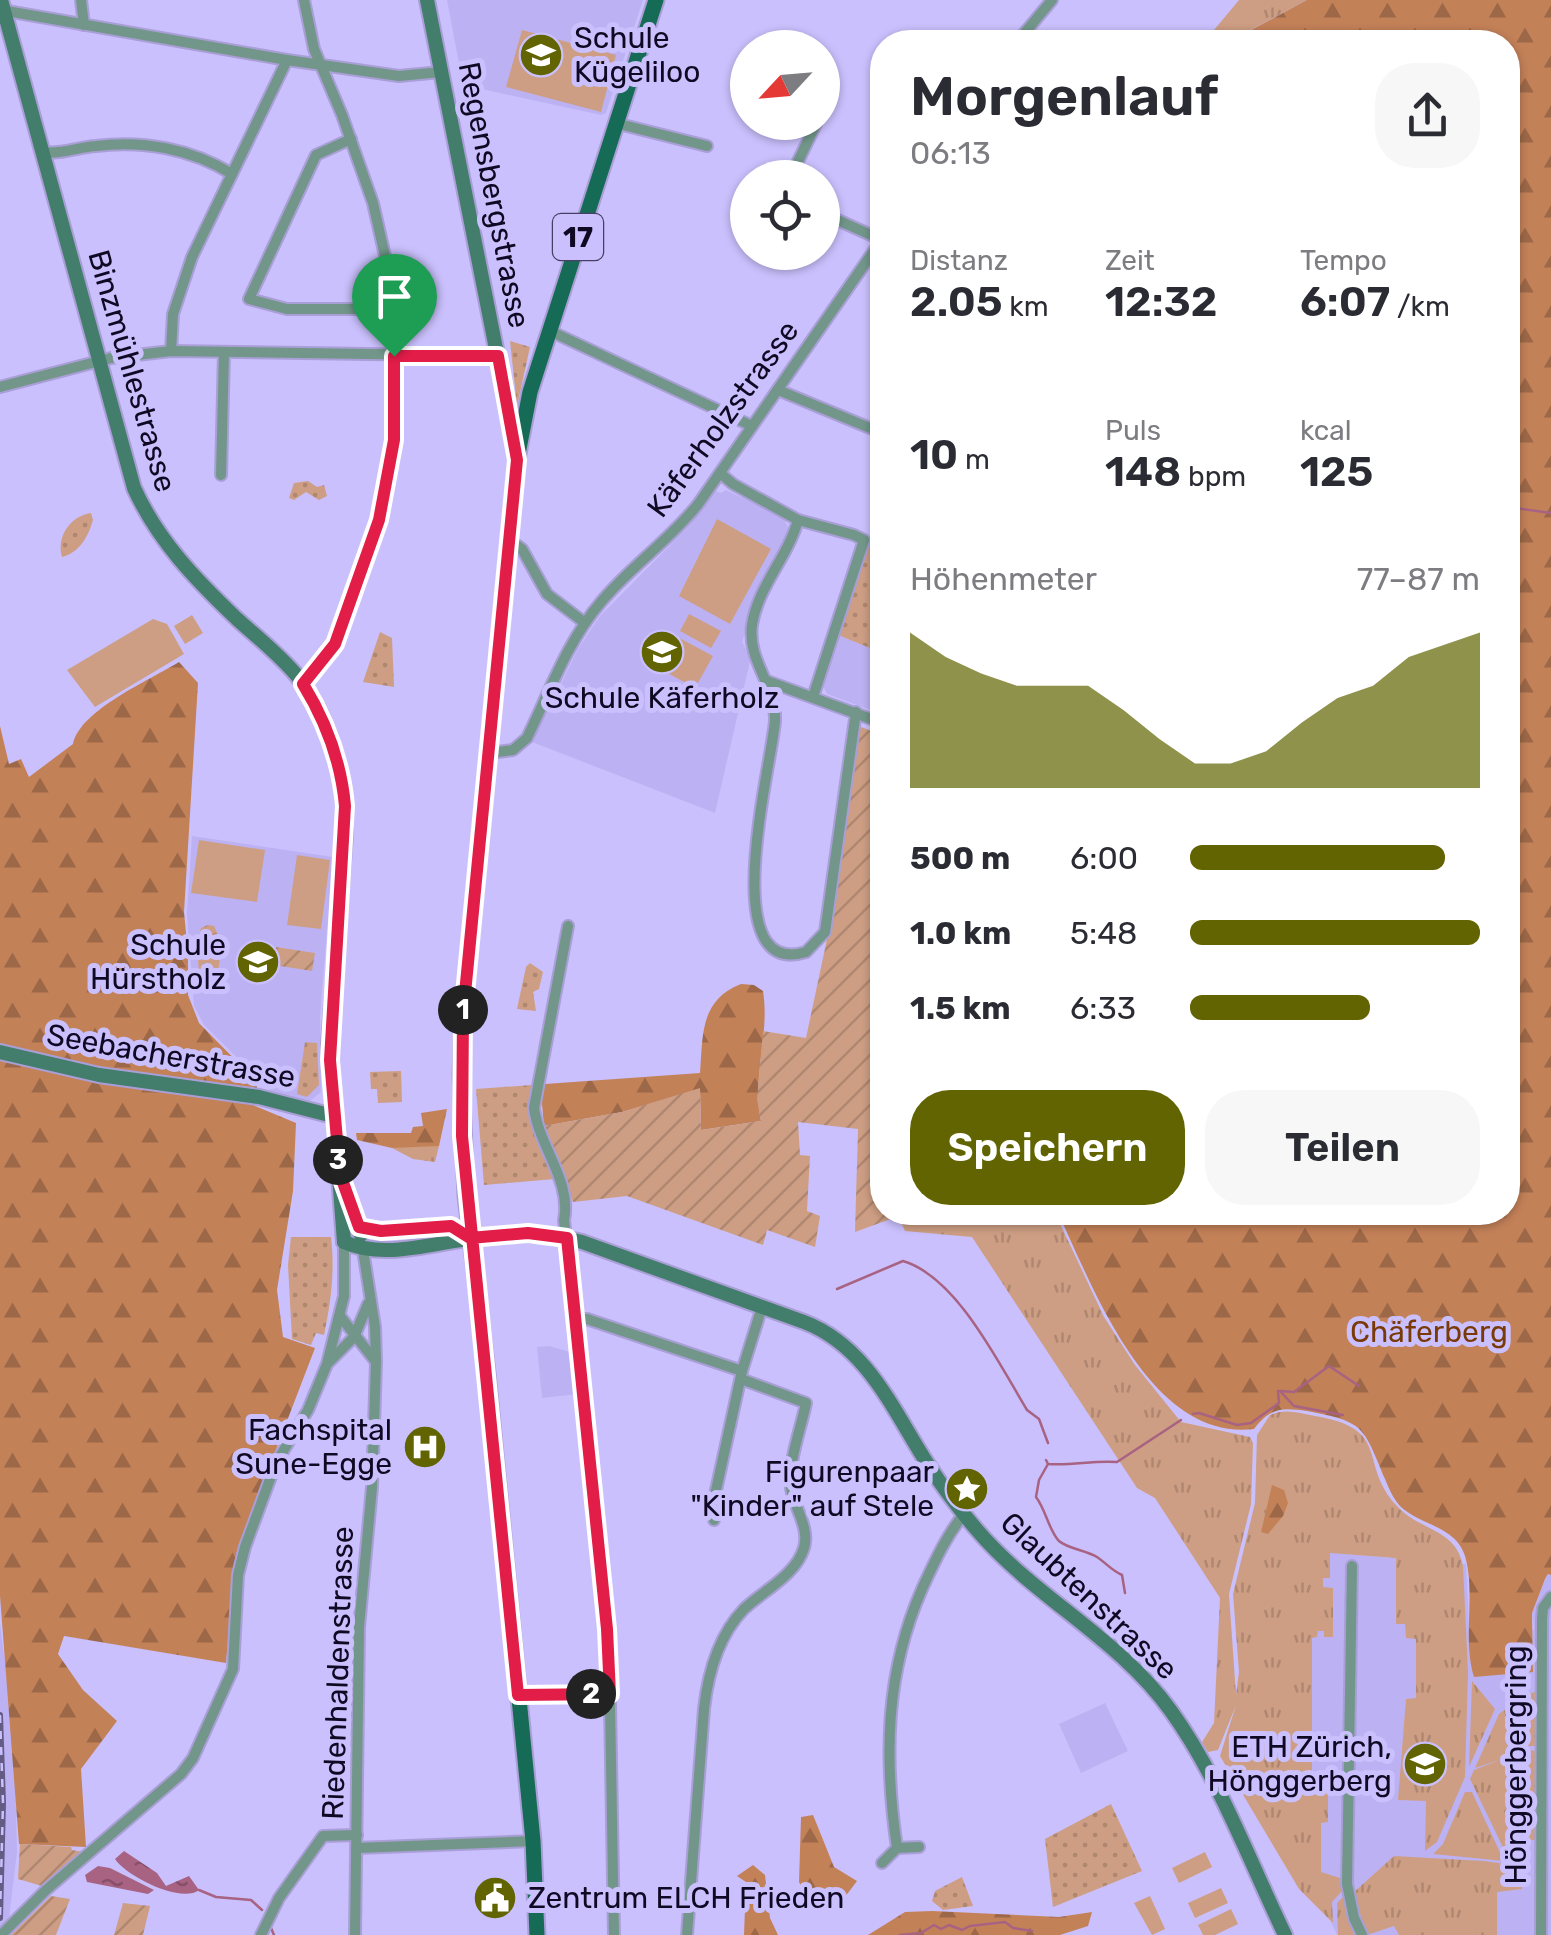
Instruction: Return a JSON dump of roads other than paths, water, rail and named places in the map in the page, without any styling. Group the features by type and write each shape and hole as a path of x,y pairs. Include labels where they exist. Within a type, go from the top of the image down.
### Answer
{"main road":[{"name":"17","path":"537,1935 533,1841 462,1151 463,1014 517,460 536,367 656,0"}],"street":[{"path":"81,0 84,25"},
{"path":"303,684 335,644 379,520 394,440 394,309 390,270 351,139 314,49 304,0"},
{"name":"Regensbergstrasse","path":"427,0 517,460"},
{"path":"1028,30 1047,10 1048,1"},
{"path":"2,7 287,60 400,76 441,72"},
{"name":"Binzmühlestrasse","path":"2,7 124,458 150,520 187,569 303,684 332,741 342,776 345,806 329,1042 344,1242"},
{"path":"171,350 179,290 192,256 287,60"},
{"path":"615,123 707,146"},
{"path":"351,139 316,155 249,299 288,310 394,309"},
{"path":"42,152 142,145 200,158 232,174"},
{"path":"840,221 870,234"},
{"name":"Käferholzstrasse","path":"490,753 513,750 527,738 585,623 618,584 679,528 870,256"},
{"path":"548,330 752,426"},
{"path":"0,386 98,362 171,350 498,356"},
{"path":"221,475 224,352"},
{"path":"778,390 870,428"},
{"path":"720,473 798,520 864,540 813,697"},
{"path":"798,520 752,624 754,658 767,681 775,718 752,868 762,933 768,944 784,954 806,952 824,932 856,712"},
{"path":"510,540 522,548 547,594 585,623"},
{"path":"767,681 870,718"},
{"path":"568,926 534,1103 537,1126 566,1194 574,1319 609,1656 614,1935"},
{"name":"Seebacherstrasse","path":"0,1052 99,1075 260,1097 333,1116"},
{"name":"Binzmühlestrasse","path":"340,1174 363,1250"},
{"path":"0,1935 46,1890 181,1774 193,1758 235,1659 236,1590 245,1547 276,1463 308,1410 327,1364 344,1296 344,1242 359,1227 381,1231 451,1226 470,1238"},
{"name":"Glaubtenstrasse","path":"470,1238 528,1233 567,1238 813,1326 855,1355 964,1514 1010,1564 1128,1661 1171,1710 1214,1784 1286,1935"},
{"path":"344,1242 363,1250 455,1244 470,1238"},
{"name":"Riedenhaldenstrasse","path":"261,1935 279,1898 324,1836 356,1835 359,1627 372,1488 376,1362 376,1327 363,1250"},
{"path":"327,1364 354,1337 370,1300 362,1293 344,1296"},
{"path":"714,1520 713,1504 741,1375 762,1308"},
{"path":"340,1316 376,1362"},
{"path":"574,1319 588,1319 806,1403 791,1475 805,1535 798,1560 736,1618 709,1672 687,1935"},
{"path":"896,1848 888,1744 898,1660 912,1612 964,1514"},
{"path":"1352,1566 1346,1884 1362,1935"},
{"name":"Hönggerbergring","path":"1541,1935 1542,1619 1543,1608 1551,1597"},
{"path":"518,1695 610,1694"},
{"path":"355,1935 356,1835"},
{"path":"357,1848 533,1841"},
{"path":"882,1863 896,1848 918,1846"}],"water":[{"path":"124,1851 157,1873 166,1886 189,1876 199,1890 167,1891 142,1880 115,1859"},
{"path":"98,1866 154,1890 148,1894 87,1882 85,1875"}],"waterway":[{"path":"1520,509 1551,513"},
{"path":"837,1289 903,1261 923,1270 959,1303 975,1324 1027,1410 1039,1419 1048,1443"},
{"path":"1281,1391 1294,1392 1329,1366 1359,1386"},
{"path":"1193,1414 1237,1425 1251,1423 1279,1403 1278,1391"},
{"path":"1280,1391 1294,1406 1343,1415"},
{"path":"1046,1460 1048,1464 1117,1462 1181,1420"},
{"path":"1048,1464 1036,1497 1056,1537 1067,1546 1097,1557 1122,1575 1125,1593"},
{"path":"199,1890 216,1897 251,1900 262,1910"},
{"path":"900,1935 921,1933 934,1925 962,1930 1005,1922 1013,1928 1032,1931"},
{"path":"271,1928 274,1935"}],"railway":[{"path":"0,1715 0,1918"}],"place":[{"name":"Schule Kügeliloo","path":"541,55"},
{"name":"Schule Käferholz","path":"662,652"},
{"name":"Schule Hürstholz","path":"258,962"},
{"name":"Fachspital Sune-Egge","path":"425,1447"},
{"name":"Figurenpaar \"Kinder\" auf Stele","path":"967,1489"},
{"name":"ETH Zürich, Hönggerberg","path":"1425,1764"},
{"name":"Zentrum ELCH Frieden","path":"495,1898"}],"park label":[{"name":"Chäferberg","path":"1429,1332"}]}
